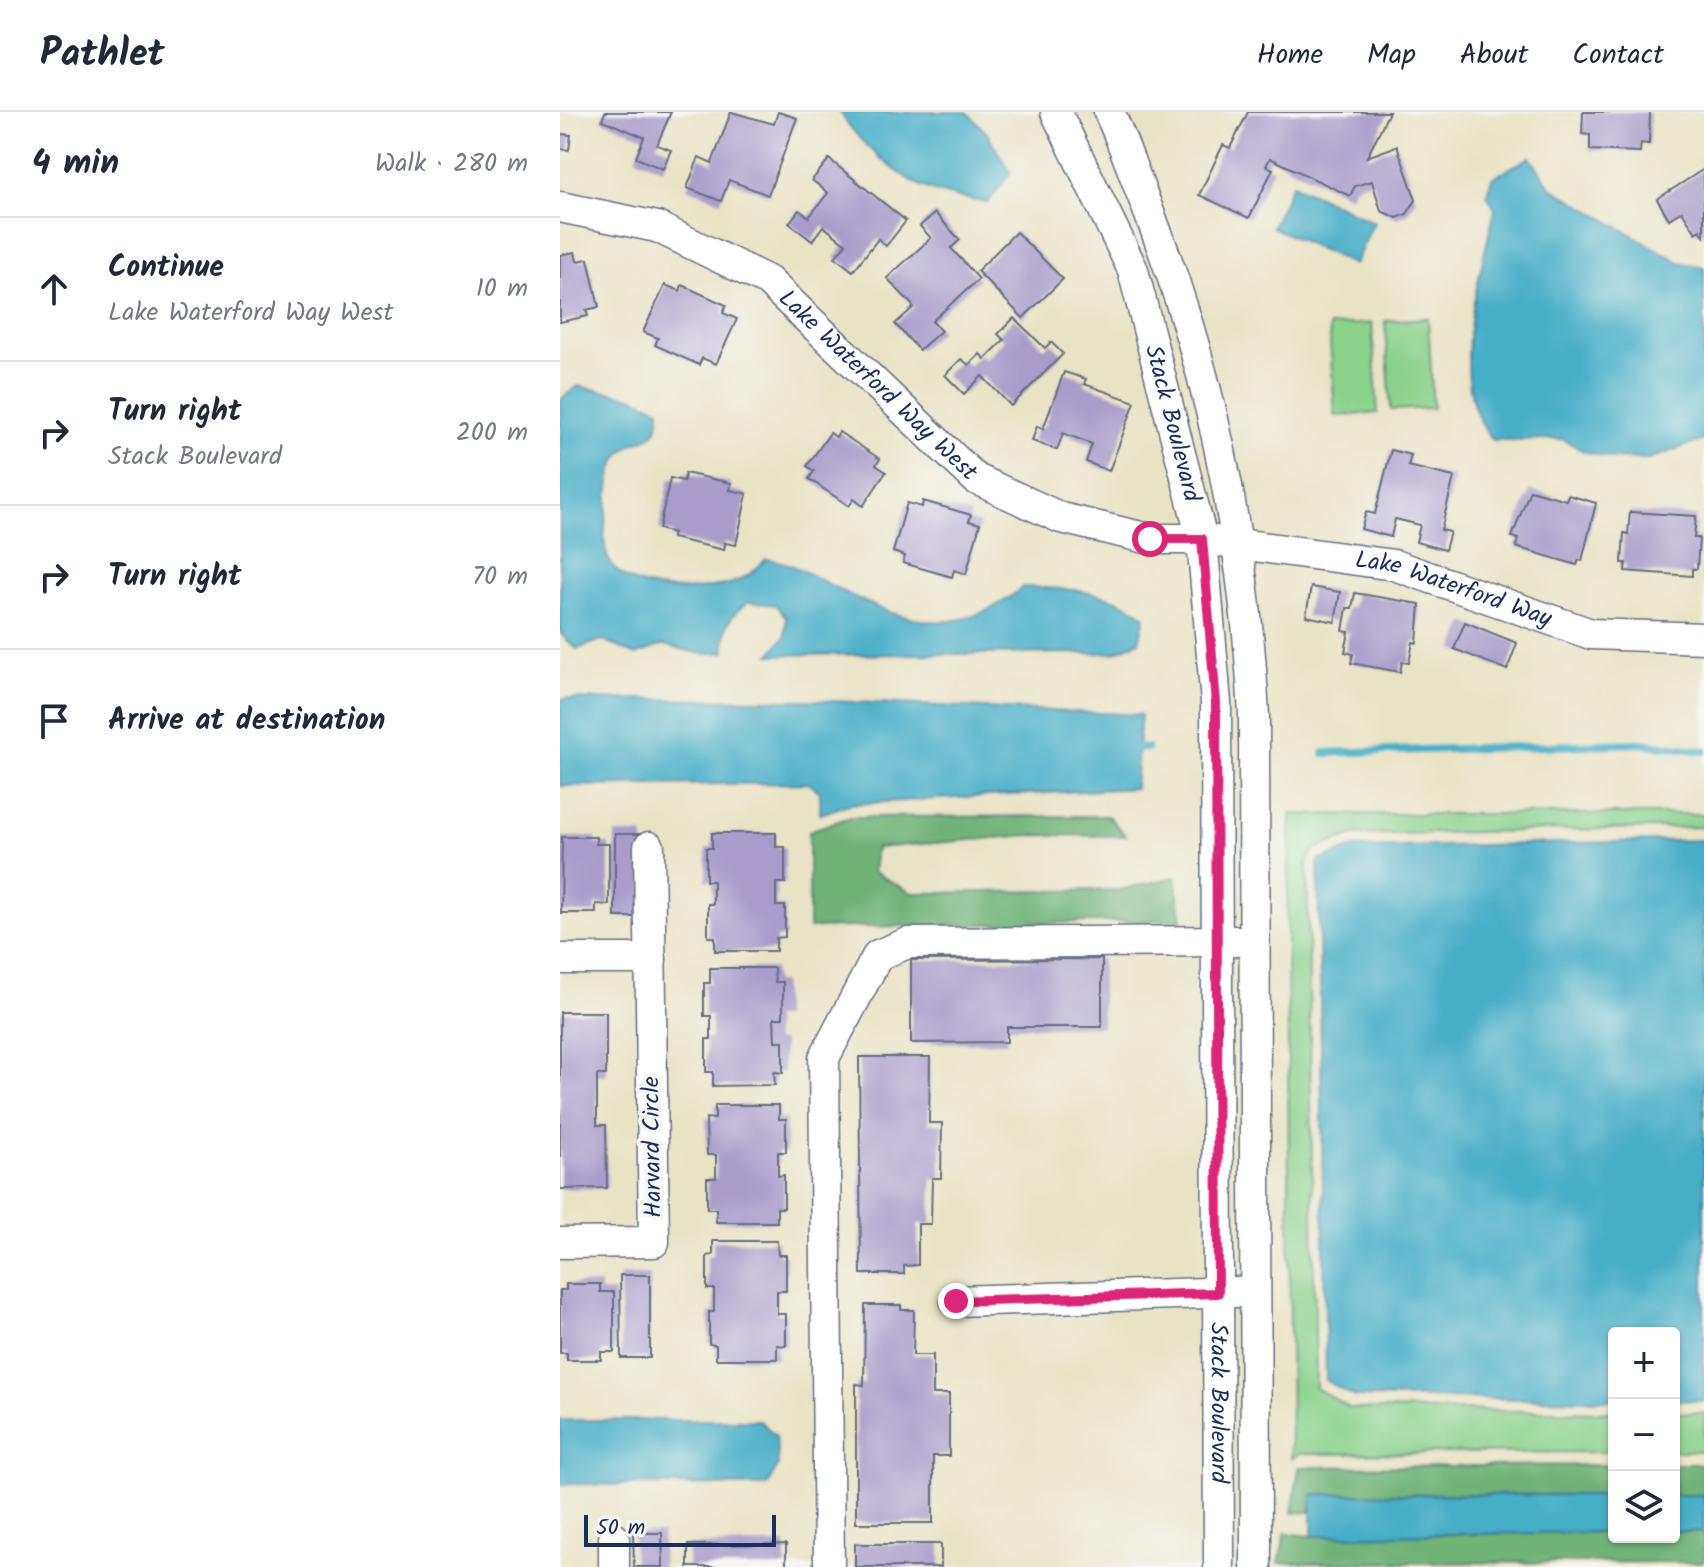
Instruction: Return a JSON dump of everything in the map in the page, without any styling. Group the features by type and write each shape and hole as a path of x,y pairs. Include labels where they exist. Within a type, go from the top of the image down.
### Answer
{"street":[{"name":"Stack Boulevard","path":"1056,112 1133,270 1202,539 1216,703 1219,1567"},
{"name":"Stack Boulevard","path":"1109,112 1161,242 1200,357 1224,458 1249,626 1254,716 1256,1567"},
{"name":"Lake Waterford Way West","path":"560,207 657,227 768,281 976,479 1061,518 1150,539 1202,539"},
{"name":"Lake Waterford Way","path":"1202,539 1394,565 1591,634 1704,638"},
{"name":"Harvard Circle","path":"560,1243 654,1242 649,847"},
{"path":"829,1567 824,1058 878,955 908,943 1255,941"},
{"path":"560,959 651,959"},
{"path":"956,1301 1256,1291"}],"green space":[{"path":"1428,318 1433,408 1391,410 1385,321"},
{"path":"1372,323 1378,413 1335,416 1329,326"},
{"path":"1291,814 1704,814 1704,827 1353,835 1315,849 1307,861 1316,1388 1350,1408 1608,1412 1608,1452 1299,1454 1291,1459 1287,916"},
{"path":"1108,816 1126,836 1030,835 876,848 873,872 912,893 1119,890 1175,877 1182,920 809,928 809,831 850,817"},
{"path":"1680,1413 1704,1413 1704,1451 1680,1451"},
{"path":"1680,1464 1704,1464 1704,1495 1680,1495"},
{"path":"1608,1465 1608,1495 1313,1494 1310,1512 1292,1513 1299,1467"},
{"path":"1704,1531 1704,1562 1279,1563 1285,1533 1312,1536 1608,1532 1608,1543 1680,1543 1680,1532"}],"water":[{"path":"840,112 967,112 987,133 1010,173 988,203 934,191 921,186 881,159"},
{"path":"1530,157 1552,188 1679,262 1704,267 1704,440 1649,459 1612,458 1583,451 1563,439 1493,440 1478,417 1470,390 1468,360 1475,296 1495,209 1487,194 1492,178"},
{"path":"1292,184 1374,222 1354,265 1272,227"},
{"path":"578,386 632,397 660,409 656,430 620,455 610,480 604,536 608,559 616,570 639,584 668,589 717,587 742,579 766,559 793,566 884,610 930,621 953,621 976,615 1023,587 1071,590 1119,601 1145,617 1139,641 1114,653 770,655 785,636 786,617 776,605 748,602 728,623 725,652 703,654 663,645 636,655 602,640 577,649 560,633 560,405 561,399"},
{"path":"560,699 813,700 1141,715 1135,788 850,804 820,814 820,792 809,783 560,786"},
{"path":"1704,840 1704,1401 1680,1400 1680,1327 1608,1327 1608,1400 1355,1397 1326,1381 1318,861 1354,848"},
{"path":"560,1420 759,1420 776,1436 778,1466 767,1486 560,1484"},
{"path":"1312,1494 1608,1495 1608,1532 1312,1536"},
{"path":"1680,1495 1704,1495 1704,1531 1680,1532"}],"building":[{"path":"605,112 671,112 657,145 671,150 663,169 636,158 644,137 602,120"},
{"path":"731,112 774,124 778,112 797,118 768,195 729,180 721,201 687,188 699,157 712,163"},
{"path":"1248,112 1389,112 1367,157 1397,146 1416,200 1407,214 1397,218 1381,211 1372,181 1355,186 1350,196 1270,158 1266,166 1273,169 1249,218 1199,195 1223,145 1230,148"},
{"path":"1583,112 1650,112 1649,144 1641,143 1640,152 1590,150 1590,135 1582,134"},
{"path":"560,134 571,135 569,150 560,149"},
{"path":"829,159 906,221 886,246 878,239 853,271 835,257 846,244 823,226 812,241 789,223 799,210 809,217 828,193 812,180"},
{"path":"1704,169 1704,236 1700,230 1696,233 1682,211 1669,219 1657,199"},
{"path":"935,213 960,240 951,248 979,279 932,321 941,331 919,350 895,324 914,307 887,278 931,238 920,226"},
{"path":"1016,232 1063,279 1023,318 977,271"},
{"path":"575,252 577,261 588,259 599,307 586,310 588,316 560,322 560,255"},
{"path":"665,285 680,291 682,285 726,305 723,313 737,319 716,364 702,358 699,365 655,345 658,338 643,332"},
{"path":"1014,318 1045,348 1051,342 1063,354 1011,406 982,376 964,394 945,375 961,359 969,365 980,354 985,359 1004,340 998,334"},
{"path":"1064,372 1086,379 1084,384 1135,402 1109,471 1086,462 1092,444 1063,433 1057,450 1032,441 1037,426 1043,429"},
{"path":"839,432 880,459 876,465 886,472 863,506 854,499 849,506 809,479 814,471 807,466 830,433 836,437"},
{"path":"1391,450 1411,455 1408,466 1454,477 1441,530 1450,532 1445,550 1416,542 1420,525 1395,519 1391,537 1361,529 1366,512 1375,514"},
{"path":"685,473 731,483 730,490 747,494 736,545 725,543 724,550 672,538 673,533 659,529 670,478 684,481"},
{"path":"1530,490 1566,500 1568,495 1596,503 1582,561 1579,560 1577,565 1516,547 1518,539 1512,537"},
{"path":"923,501 971,515 969,521 980,524 966,574 954,570 952,577 903,563 905,556 893,552 907,503 922,507"},
{"path":"1630,512 1696,516 1694,538 1699,538 1697,569 1692,569 1692,576 1625,571 1626,563 1622,563 1624,533 1628,534"},
{"path":"1311,587 1340,592 1335,622 1306,616"},
{"path":"1355,593 1420,604 1417,643 1413,642 1409,663 1402,662 1400,672 1351,663 1353,654 1345,652 1349,632 1343,631 1347,608 1352,608"},
{"path":"1465,622 1517,643 1507,670 1454,649"},
{"path":"712,833 776,833 776,847 785,847 785,883 776,883 776,906 785,906 785,937 776,938 776,951 715,951 715,937 708,937 708,904 713,904 713,881 706,881 706,848 712,848"},
{"path":"615,834 644,834 644,917 615,917"},
{"path":"562,837 596,837 596,844 609,844 609,905 596,904 596,913 561,913"},
{"path":"1102,959 1102,1027 1007,1027 1007,1042 911,1043 911,960"},
{"path":"710,968 774,968 775,982 783,982 783,1018 774,1018 775,1041 783,1041 783,1073 774,1072 775,1085 713,1086 713,1072 706,1072 706,1039 711,1039 711,1016 704,1016 704,983 710,983"},
{"path":"560,1012 606,1012 606,1075 597,1075 597,1125 606,1125 607,1188 560,1189"},
{"path":"859,1057 930,1057 929,1123 942,1123 941,1178 932,1178 931,1224 918,1224 918,1265 904,1266 904,1274 861,1274"},
{"path":"715,1105 779,1105 779,1119 786,1119 786,1152 778,1152 778,1176 784,1175 784,1208 777,1208 777,1222 716,1222 716,1209 707,1209 707,1178 716,1178 716,1155 707,1155 706,1118 715,1119"},
{"path":"713,1241 777,1241 778,1255 786,1255 786,1291 777,1291 777,1314 786,1314 786,1346 777,1345 777,1359 716,1359 716,1345 709,1344 709,1312 714,1312 714,1289 707,1289 707,1256 713,1255"},
{"path":"620,1275 650,1275 650,1358 621,1358"},
{"path":"566,1284 600,1284 600,1292 614,1292 614,1352 601,1352 601,1360 567,1360 567,1353 560,1353 560,1290 566,1290"},
{"path":"865,1305 901,1305 901,1310 914,1310 913,1355 933,1355 933,1394 949,1394 949,1456 933,1456 933,1523 856,1523 856,1384 864,1385"},
{"path":"633,1533 662,1533 663,1567 634,1567"},
{"path":"786,1544 786,1567 688,1567 688,1545"},
{"path":"855,1544 941,1544 941,1567 855,1567"}],"waterway":[{"path":"1324,753 1641,743 1704,751"},
{"path":"1127,748 1147,748"}],"route":[{"path":"956,1301 1218,1293 1216,703 1202,539 1150,539"}]}
